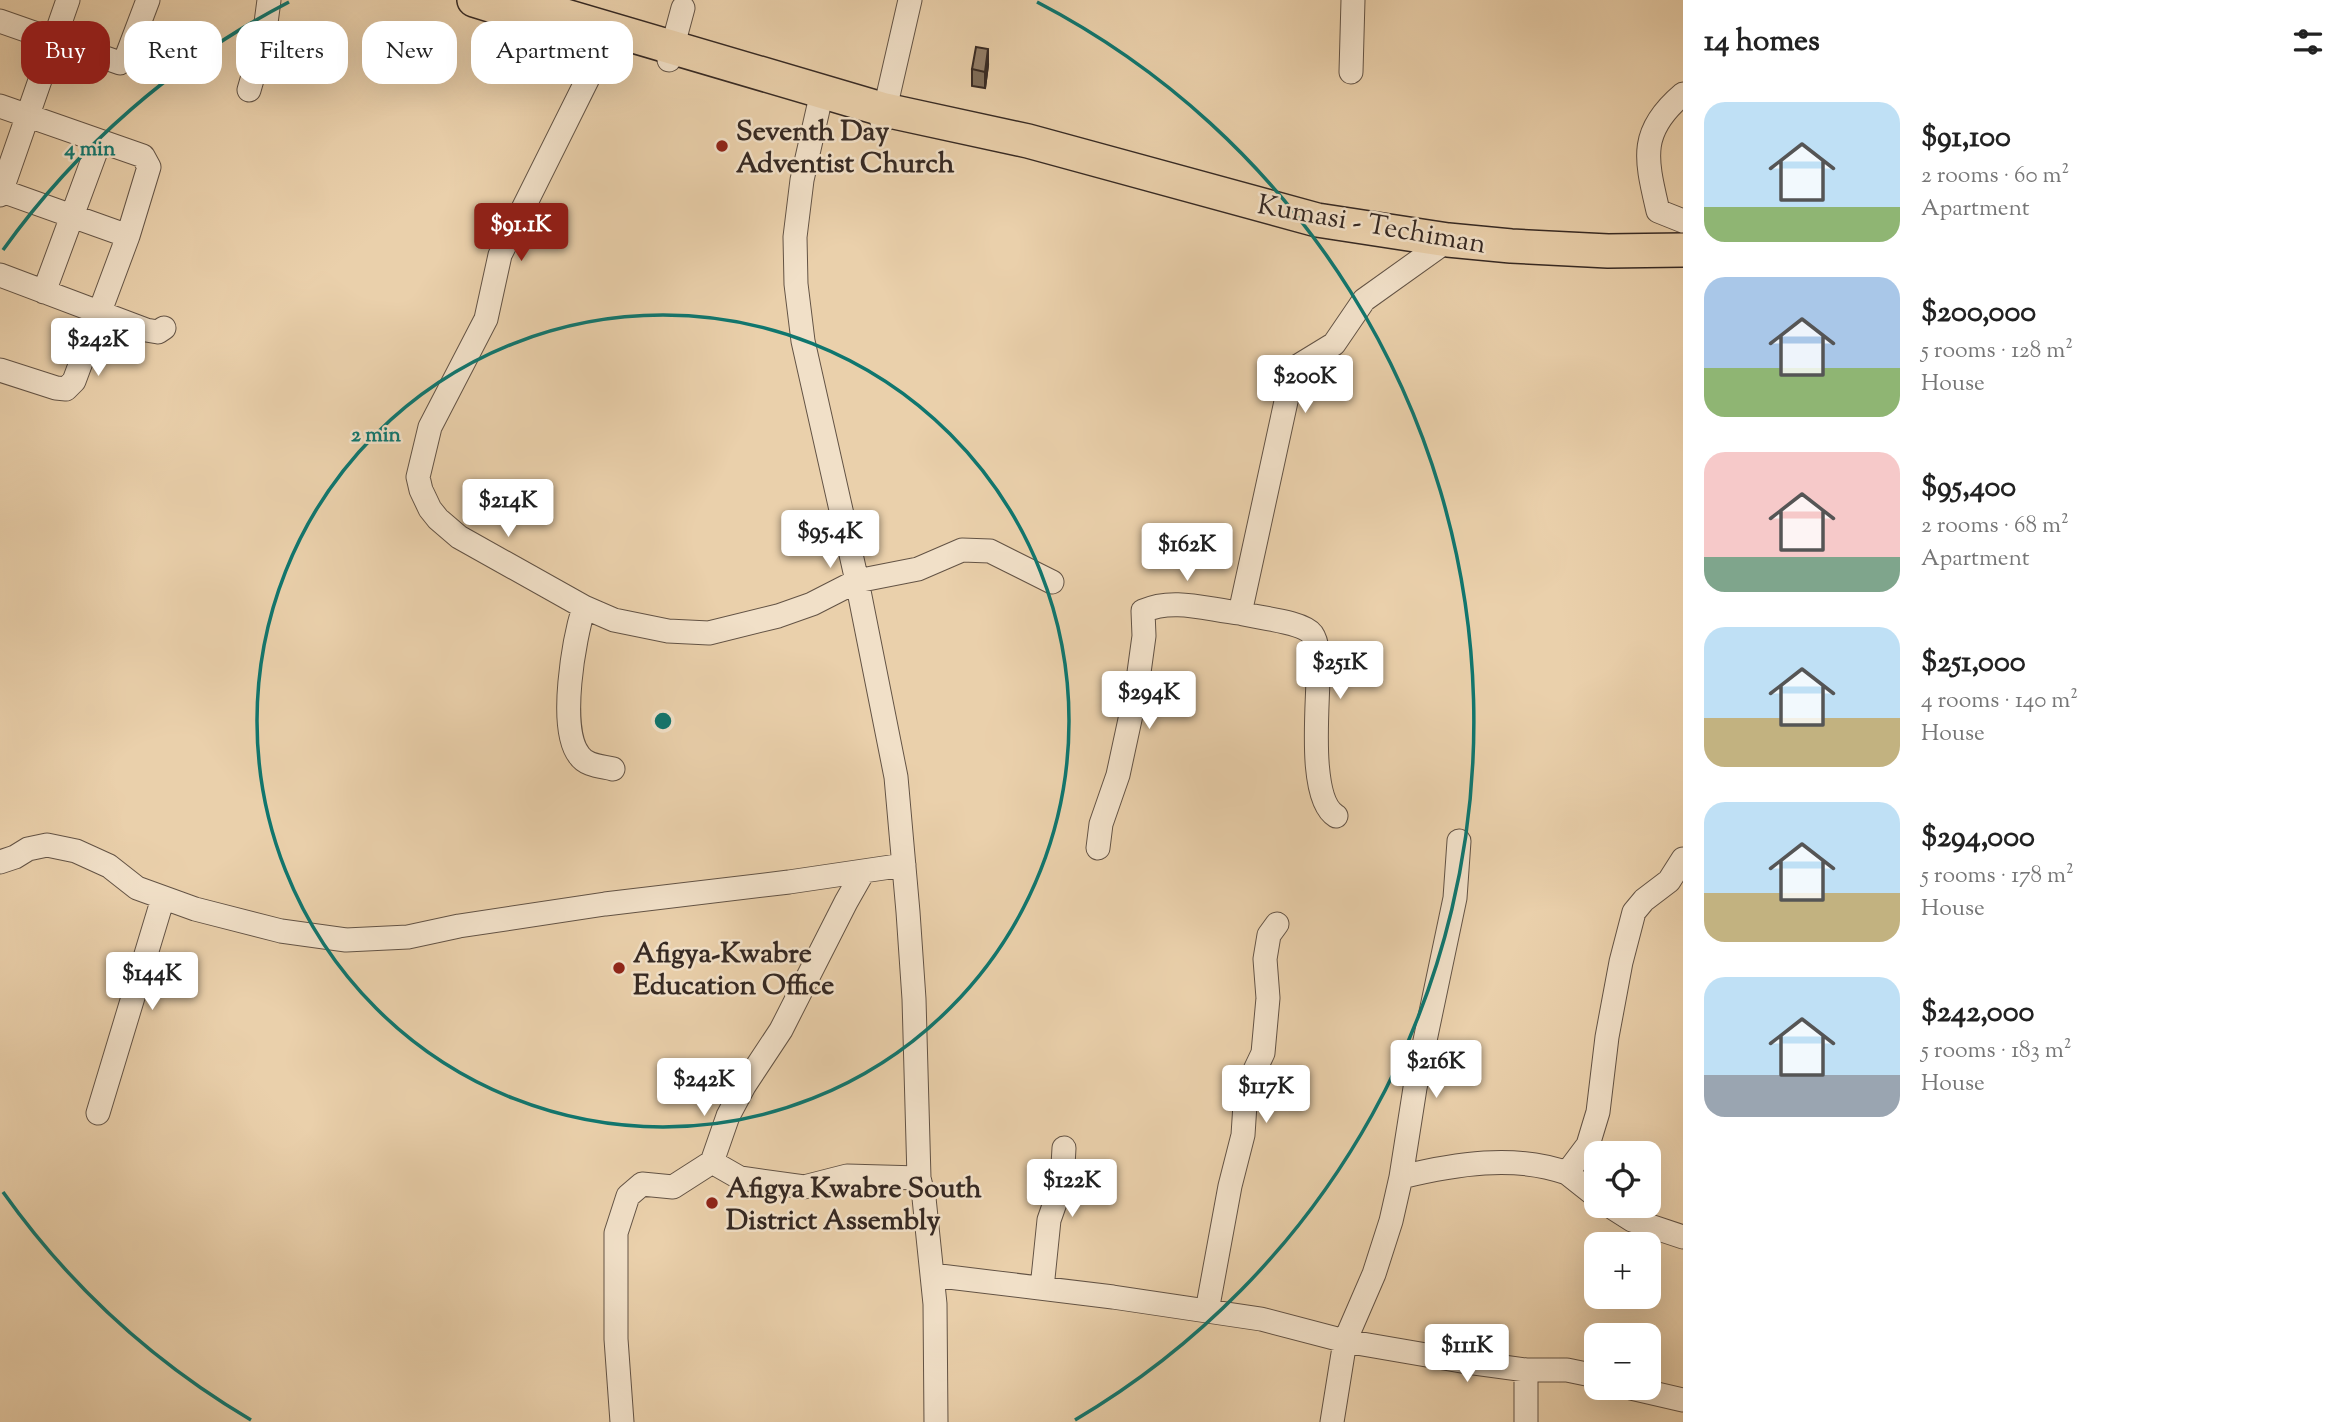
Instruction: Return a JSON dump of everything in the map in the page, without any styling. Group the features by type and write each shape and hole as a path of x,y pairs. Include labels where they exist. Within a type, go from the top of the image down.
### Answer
{"highway":[{"name":"Kumasi - Techiman","path":"474,0 540,21"},
{"name":"Kumasi - Techiman","path":"511,0 671,54 883,116 929,133 1028,141 1317,220 1448,240 1560,249 1683,250"},
{"name":"Kumasi - Techiman","path":"633,47 671,54"}],"street":[{"path":"61,21 68,0"},
{"path":"110,61 123,62 148,0"},
{"path":"248,90 264,38 269,0"},
{"path":"883,116 910,0"},
{"path":"1351,72 1353,0"},
{"path":"671,54 683,8"},
{"path":"0,21 21,29"},
{"path":"39,84 1,193 128,236"},
{"path":"585,84 500,255 486,319 430,426 418,477 430,509 453,533 584,607 614,620 668,631 709,633 778,616 812,604 857,581 918,569 962,550 990,551 1052,582"},
{"path":"1683,94 1665,110 1652,133 1647,166 1658,211 1683,221"},
{"path":"820,99 802,180 795,237 796,294 803,341 857,581 895,777 904,865 918,1078 919,1178 924,1198 937,1340 936,1422"},
{"path":"0,106 99,143 143,156 149,167 128,236 74,381 66,389 56,388 0,370"},
{"path":"44,292 99,143"},
{"path":"1240,613 1290,383 1298,366 1334,344 1364,300 1448,240"},
{"path":"0,275 146,330 158,332 164,328"},
{"path":"1098,848 1101,824 1118,775 1137,687 1144,636 1143,611 1163,605 1179,604 1240,613 1304,627 1312,634 1318,656 1318,779 1323,802 1329,812 1336,816"},
{"path":"584,607 575,633 569,724 573,745 579,756 587,763 613,769"},
{"path":"1332,1422 1345,1341 1374,1273 1391,1221 1401,1177 1415,1088 1455,898 1459,841"},
{"path":"0,862 28,849 47,845 66,849 109,866 136,888 195,909 281,931 346,940 408,937 458,926 605,904 904,865"},
{"path":"1567,1173 1588,1144 1598,1112 1612,1012 1625,940 1634,912 1669,881 1681,866"},
{"path":"622,1422 616,1339 616,1233 628,1196 642,1184 673,1187 712,1162 728,1116 744,1086 781,1030 863,872"},
{"path":"98,1113 163,898"},
{"path":"1207,1311 1230,1185 1243,1135 1246,1089 1263,1052 1268,998 1265,959 1269,935 1277,924"},
{"path":"1042,1288 1049,1220 1062,1184 1064,1148"},
{"path":"712,1162 740,1178 804,1187 847,1176 919,1178"},
{"path":"1401,1177 1489,1162 1521,1163 1552,1167 1567,1173 1584,1186"},
{"path":"1629,1218 1683,1237"},
{"path":"932,1275 1261,1319 1345,1341 1526,1370 1567,1370 1584,1374"},
{"path":"1526,1370 1526,1422"},
{"path":"1661,1395 1683,1400"}],"building":[{"path":"976,47 988,49 985,72 972,69"}],"place":[{"name":"Seventh Day Adventist Church","path":"722,146"},
{"name":"Afigya-Kwabre Education Office","path":"619,968"},
{"name":"Afigya Kwabre South District Assembly","path":"712,1203"}]}
